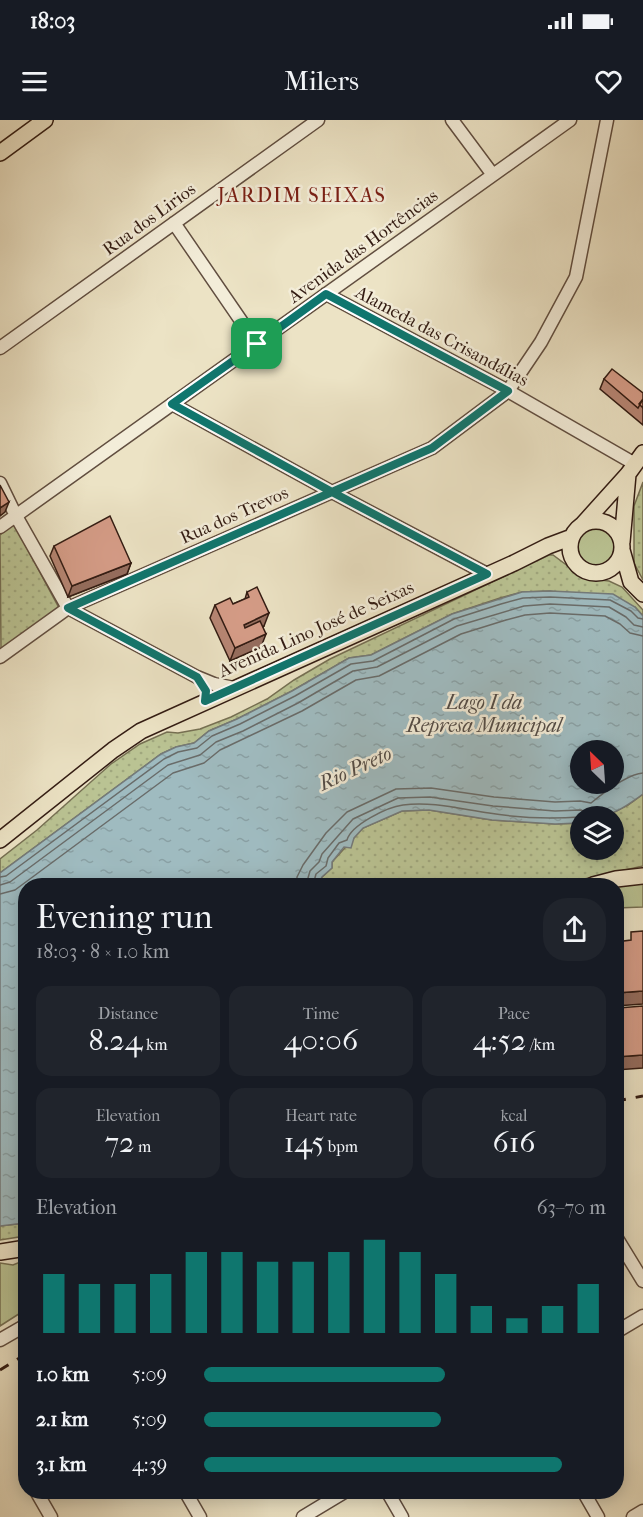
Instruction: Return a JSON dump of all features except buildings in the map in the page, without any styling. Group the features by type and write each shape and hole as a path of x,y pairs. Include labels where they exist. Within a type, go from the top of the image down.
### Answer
{"main road":[{"path":"0,153 45,120"},
{"path":"635,463 572,537 570,544 573,560 578,567 636,587"},
{"path":"593,573 609,570 620,558 635,463"},
{"path":"583,524 599,521 607,524 619,535 636,587"},
{"name":"Avenida Lino José de Seixas","path":"0,840 141,731 572,537"},
{"path":"624,878 643,876"},
{"path":"0,1252 18,1249"}],"street":[{"name":"Rua dos Lirios","path":"0,348 318,120"},
{"path":"453,120 493,175"},
{"name":"Avenida das Hortências","path":"0,527 570,120"},
{"name":"Rua dos Trevos","path":"0,656 68,608 432,448 508,391 541,342 576,277 607,120"},
{"path":"174,223 257,344"},
{"name":"Alameda das Crisandálias","path":"326,294 508,391 635,463"},
{"path":"172,404 487,574"},
{"path":"0,483 68,608 197,677 234,688"},
{"path":"197,677 206,691 205,701"},
{"path":"624,1250 643,1281"},
{"path":"624,1327 643,1316"},
{"path":"0,1341 18,1330"},
{"path":"41,1499 51,1517"},
{"path":"190,1499 200,1517"},
{"path":"303,1517 333,1499"},
{"path":"392,1499 402,1517"},
{"path":"588,1499 598,1517"},
{"path":"633,1517 643,1511"}],"green space":[{"path":"643,482 643,580 634,563 634,506"},
{"path":"14,524 59,608 1,650 0,535"},
{"path":"596,527 611,533 617,548 611,563 596,569 581,563 575,548 581,533"},
{"path":"553,555 584,578 609,581 622,587 643,610 643,616 635,607 550,591 522,592 452,614 371,655 349,658 292,691 209,731 194,743 176,747 161,754 0,873 0,859 37,830 111,764 140,744 167,732 178,733 200,729 231,717 267,699 330,659"},
{"path":"643,794 643,866 589,878 322,878 332,868 332,862 363,828 402,811 429,810 492,820 570,823 570,860 624,860 624,807"},
{"path":"624,884 643,884 643,907 624,908"},
{"path":"18,1224 18,1237 0,1240 0,1226"},
{"path":"0,1263 13,1265 18,1263 18,1314 0,1326"}],"water":[{"name":"Lago I da Represa Municipal","path":"522,592 613,594 635,607 643,616 643,794 624,807 570,806 570,823 492,820 429,810 402,811 363,828 354,838 351,848 344,847 332,862 332,868 322,878 18,878 18,1224 0,1226 0,873 161,754 176,747 194,743 209,731 292,691 349,658 371,655 452,614"}],"railway":[{"path":"624,1100 643,1096"},
{"path":"0,1370 18,1359"}],"district":[{"name":"JARDIM SEIXAS","path":"302,195"}],"route":[{"path":"257,344 172,404 332,492 68,608 197,677 206,691 205,701 487,574 332,492 432,448 508,391 326,294 257,344"}],"water label":[{"name":"Rio Preto","path":"355,768"}]}
